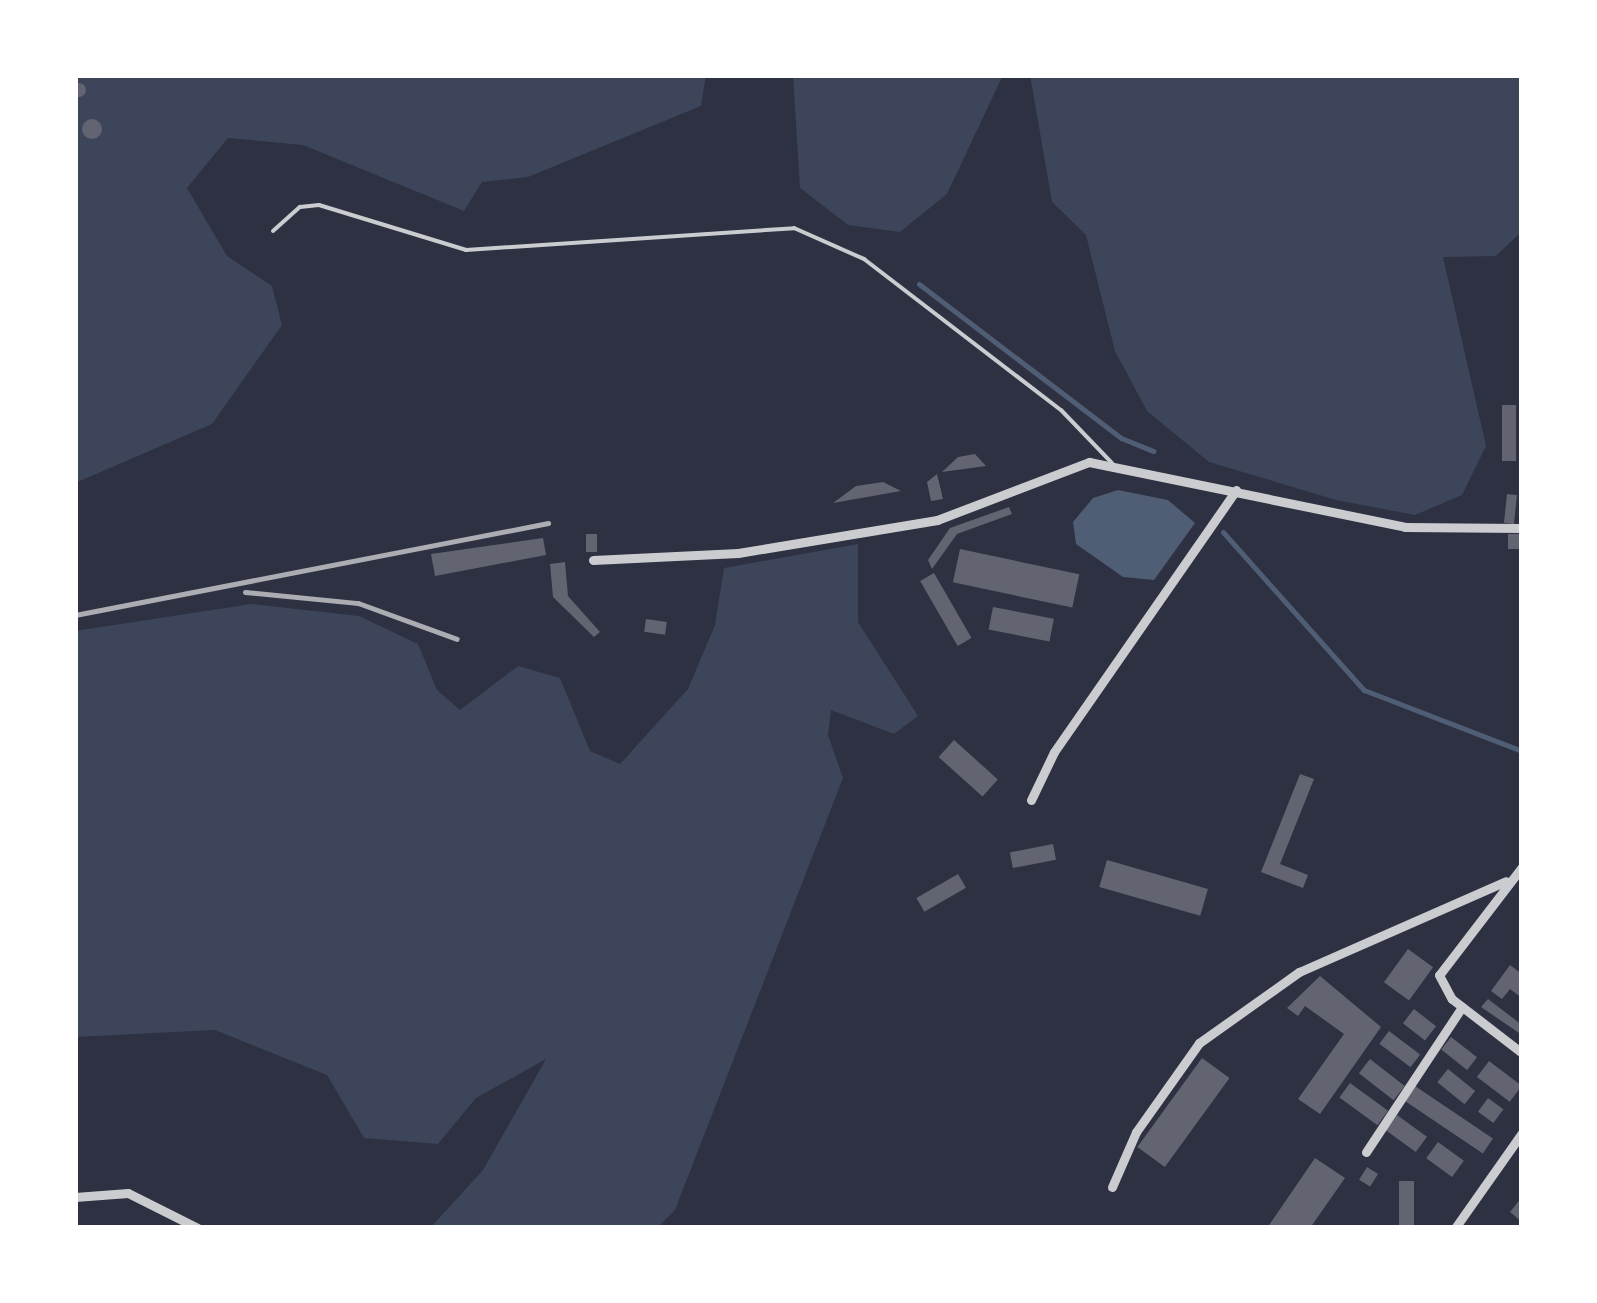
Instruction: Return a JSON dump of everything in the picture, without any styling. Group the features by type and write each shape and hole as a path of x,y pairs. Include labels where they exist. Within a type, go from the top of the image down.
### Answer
{"street":[{"path":"593,560 738,553 937,520 1058,467 1116,466 1405,527 1522,528"},
{"path":"1031,800 1054,752 1236,490"},
{"path":"1522,867 1506,881 1439,974 1462,1007 1522,1053"},
{"path":"1112,1187 1136,1132 1199,1043 1299,972 1506,881"},
{"path":"1366,1152 1462,1007"},
{"path":"1455,1228 1522,1132"},
{"path":"75,1197 128,1194 198,1228"}],"lane":[{"path":"273,231 319,205 466,250 794,228 864,258 1061,410 1116,466"}],"shaded area":[{"path":"75,75 706,75 701,106 528,177 482,182 464,211 303,145 228,138 187,188 227,256 272,286 282,325 212,424 75,483"},
{"path":"793,75 1003,75 947,194 900,232 848,225 800,188"},
{"path":"1030,75 1522,75 1522,231 1496,256 1443,257 1486,446 1462,495 1415,515 1336,500 1209,462 1147,411 1115,351 1086,235 1052,202"},
{"path":"1118,490 1168,500 1195,523 1154,580 1123,577 1076,544 1073,522 1093,498"},
{"path":"858,544 858,622 918,716 894,734 831,710 828,735 843,778 675,1210 657,1228 430,1228 483,1170 546,1059 476,1098 438,1144 364,1138 327,1075 215,1030 75,1037 75,631 251,604 359,616 418,644 437,690 460,710 518,666 560,678 590,751 620,764 688,689 715,625 724,568"}],"building":[{"path":"79,83 86,90 79,97 72,90"},
{"path":"92,119 102,129 92,139 82,129"},
{"path":"1502,405 1516,405 1516,461 1502,461"},
{"path":"975,454 986,466 942,472 958,457"},
{"path":"937,474 943,499 931,501 927,482"},
{"path":"883,482 901,491 833,503 856,486"},
{"path":"1507,494 1517,495 1514,524 1504,523"},
{"path":"1009,507 1012,514 957,534 932,569 928,560 950,528"},
{"path":"586,534 597,534 597,552 586,552"},
{"path":"1508,534 1522,534 1522,549 1508,549"},
{"path":"543,538 546,555 435,576 431,554"},
{"path":"960,549 1079,574 1072,608 953,582"},
{"path":"565,562 568,596 600,632 594,637 553,597 550,564"},
{"path":"934,573 972,638 958,646 920,581"},
{"path":"993,607 1054,619 1049,641 989,630"},
{"path":"646,619 667,622 665,635 644,632"},
{"path":"954,740 998,779 982,797 939,757"},
{"path":"1300,774 1314,779 1280,864 1308,875 1303,888 1261,872"},
{"path":"1053,844 1056,860 1013,868 1010,852"},
{"path":"1107,860 1208,889 1200,916 1099,887"},
{"path":"958,874 966,888 924,912 916,898"},
{"path":"1408,949 1433,967 1409,1000 1384,982"},
{"path":"1510,965 1522,974 1522,998 1510,989 1502,999 1491,991"},
{"path":"1320,976 1381,1027 1320,1114 1298,1099 1344,1034 1305,1006 1298,1016 1287,1008"},
{"path":"1488,999 1522,1025 1522,1035 1481,1007"},
{"path":"1414,1009 1436,1026 1425,1040 1403,1023"},
{"path":"1389,1031 1420,1054 1411,1067 1379,1044"},
{"path":"1451,1037 1477,1057 1467,1070 1441,1050"},
{"path":"1202,1058 1230,1078 1165,1167 1137,1147"},
{"path":"1370,1059 1405,1086 1394,1100 1359,1073"},
{"path":"1489,1061 1522,1086 1510,1102 1477,1077"},
{"path":"1448,1069 1475,1091 1465,1104 1437,1082"},
{"path":"1350,1083 1388,1111 1377,1125 1339,1098"},
{"path":"1415,1086 1493,1139 1483,1153 1405,1101"},
{"path":"1488,1098 1503,1109 1493,1123 1478,1112"},
{"path":"1397,1115 1427,1137 1416,1152 1386,1130"},
{"path":"1438,1142 1464,1161 1452,1177 1426,1158"},
{"path":"1315,1158 1345,1178 1310,1228 1267,1228"},
{"path":"1367,1167 1378,1174 1370,1187 1359,1180"},
{"path":"1399,1181 1414,1181 1414,1226 1399,1226"},
{"path":"1522,1197 1522,1222 1510,1212"}],"waterway":[{"path":"919,284 1121,438 1154,451"},
{"path":"1223,532 1364,690 1522,751"}],"railway":[{"path":"75,615 548,523"},
{"path":"245,592 358,603 457,639"}]}
